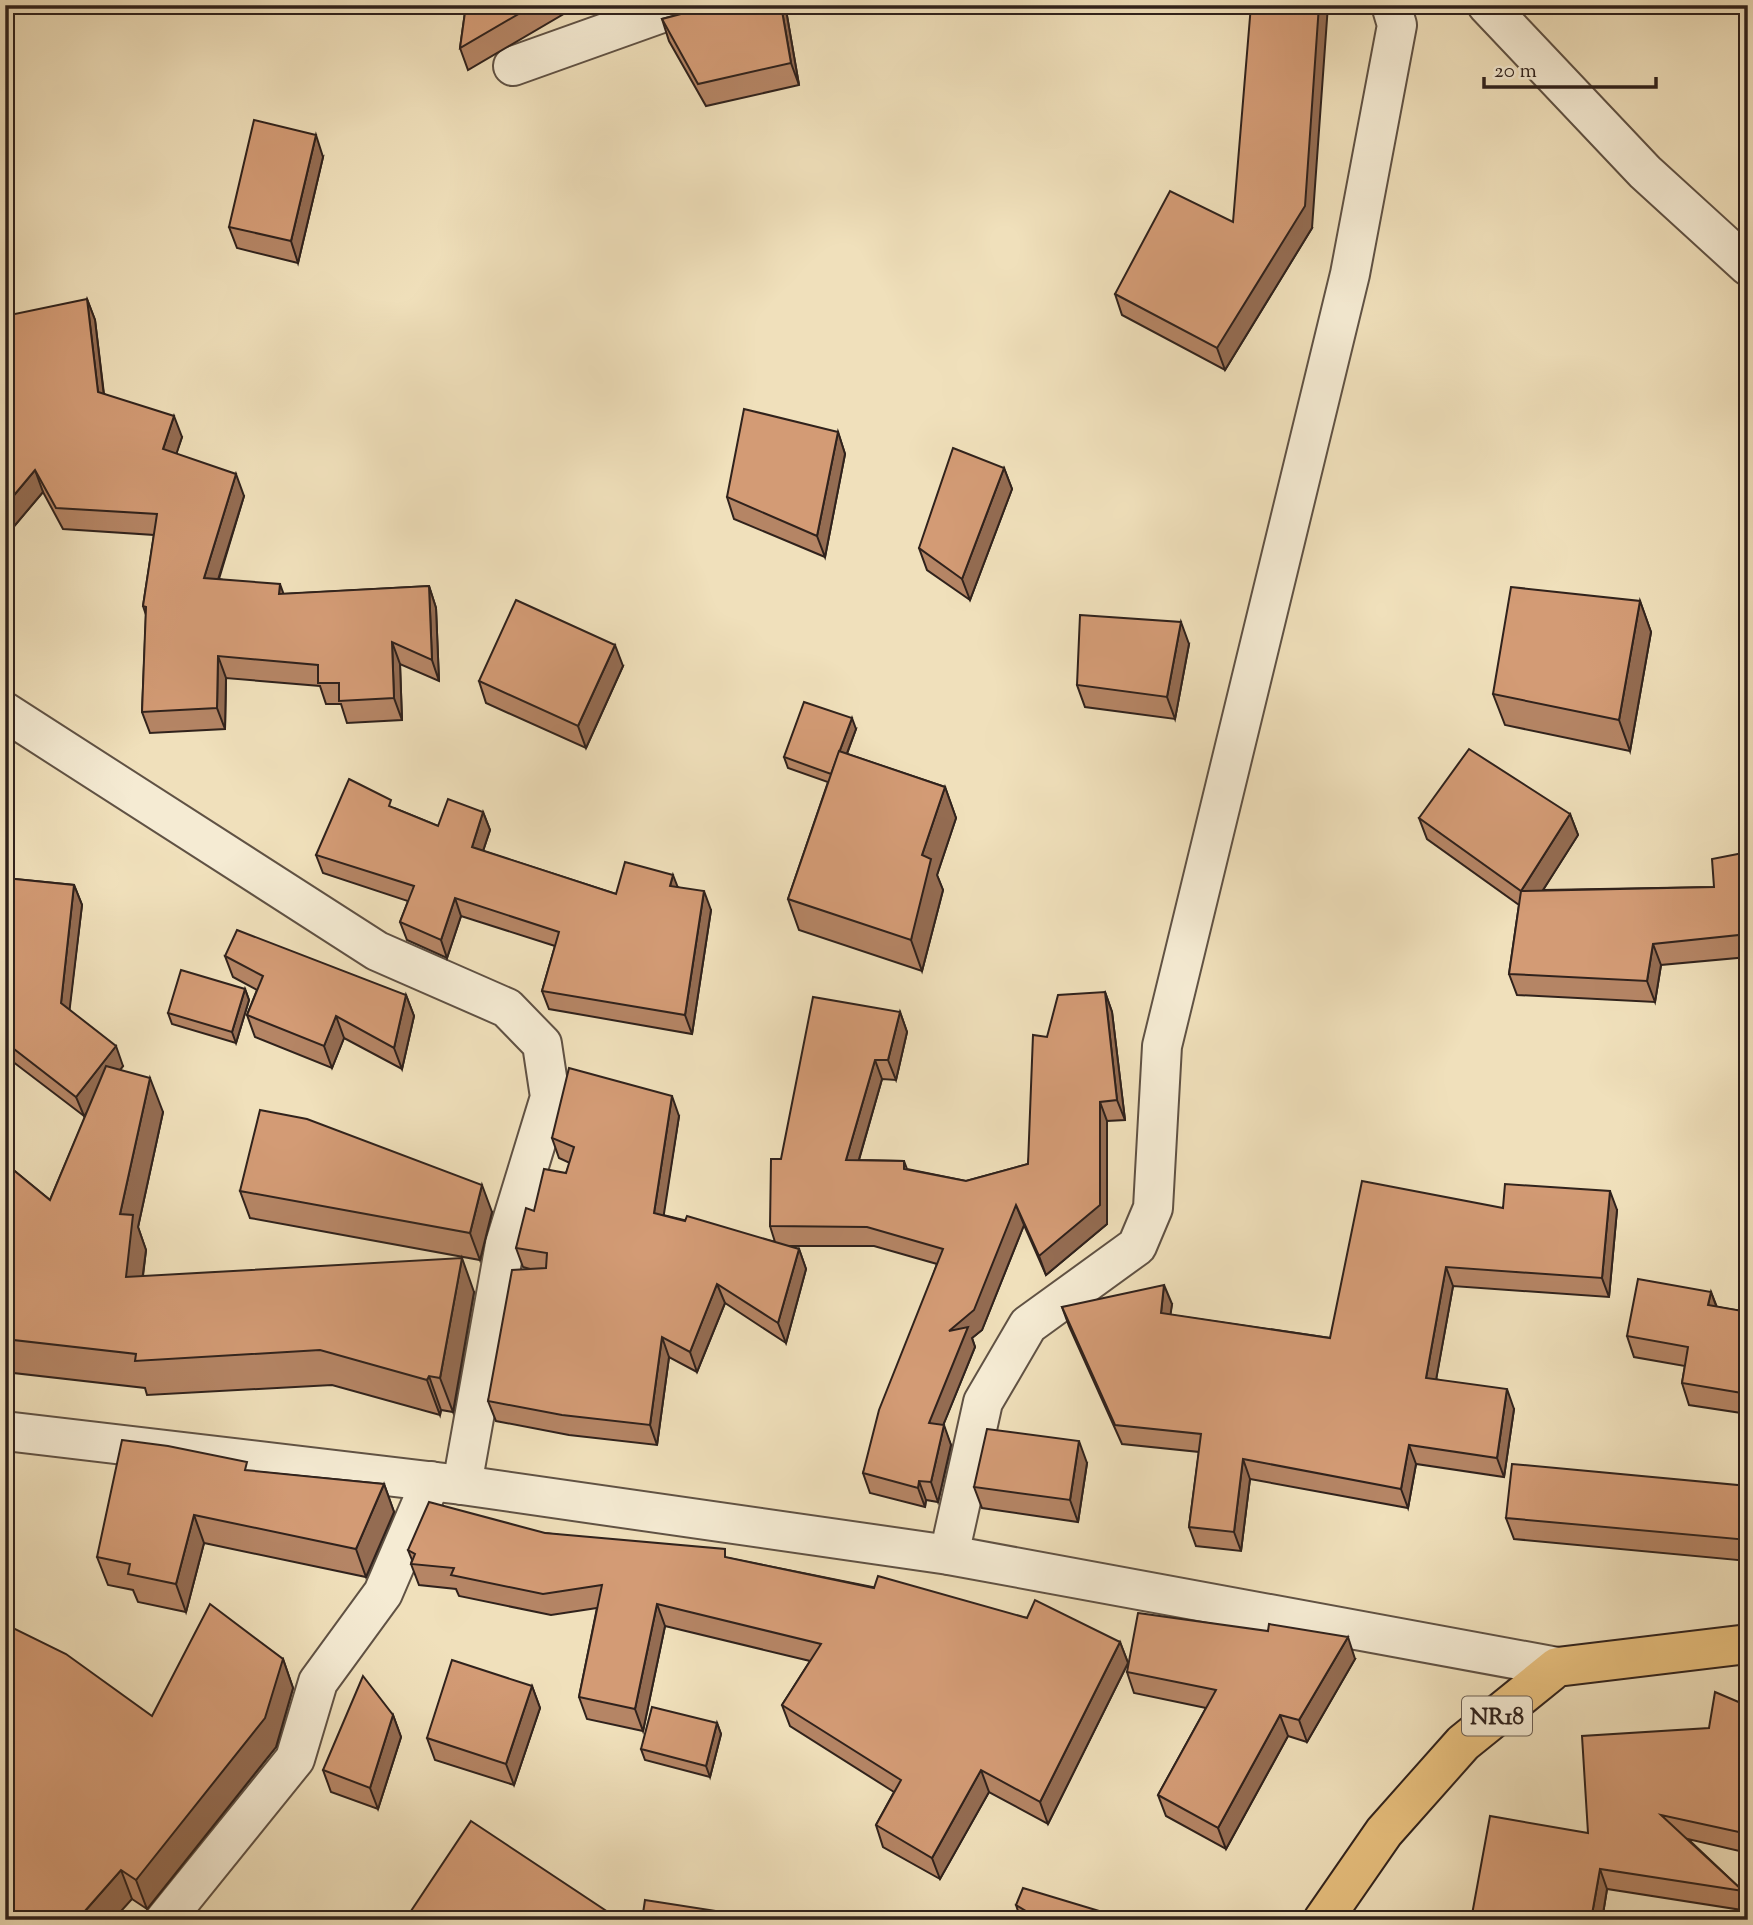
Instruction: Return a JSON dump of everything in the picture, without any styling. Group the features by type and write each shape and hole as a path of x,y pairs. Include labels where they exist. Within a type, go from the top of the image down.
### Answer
{"main road":[{"path":"1557,1667 1748,1644"},
{"name":"NR18","path":"1323,1920 1384,1832 1463,1743 1557,1667"}],"street":[{"path":"513,66 684,5"},
{"path":"949,1555 983,1402 1028,1325 1137,1246 1153,1208 1162,1046 1350,274 1397,25 1391,5"},
{"path":"1487,5 1645,172 1748,267"},
{"path":"5,712 377,951 507,1008 542,1044 550,1097 505,1244 446,1483 383,1592 318,1682 295,1759 165,1920"},
{"path":"5,1432 446,1483 949,1555 1557,1667"}],"building":[{"path":"466,5 534,5 460,48"},
{"path":"715,5 781,5 791,63 698,84 662,19"},
{"path":"1251,5 1319,5 1305,206 1217,348 1115,294 1170,191 1233,222"},
{"path":"1748,97 1748,110 1742,106"},
{"path":"254,120 316,135 291,241 229,227"},
{"path":"87,299 98,392 174,416 163,449 236,474 204,578 280,584 279,594 429,586 432,660 392,642 394,698 339,701 339,683 318,683 318,665 218,656 217,708 142,712 146,607 143,606 157,514 56,508 35,470 5,506 5,316"},
{"path":"744,409 838,432 817,536 727,497"},
{"path":"953,448 1004,468 962,579 919,548"},
{"path":"1511,587 1640,601 1619,720 1493,694"},
{"path":"516,600 615,645 578,726 479,681"},
{"path":"1080,615 1181,622 1167,697 1077,685"},
{"path":"804,702 852,718 831,774 784,757"},
{"path":"1469,749 1570,814 1521,891 1419,818"},
{"path":"839,751 945,787 922,855 931,859 911,940 788,899"},
{"path":"349,779 391,800 389,806 438,826 448,799 483,812 472,847 616,894 625,862 673,875 670,886 704,891 685,1015 542,991 559,932 455,898 441,940 400,922 414,886 316,855"},
{"path":"1748,852 1748,934 1653,944 1647,981 1509,974 1521,891 1714,887 1712,859"},
{"path":"5,878 74,885 61,1003 116,1046 76,1097 5,1042 5,963 11,957 5,956"},
{"path":"237,930 406,995 394,1048 336,1016 324,1046 247,1015 263,976 225,956"},
{"path":"181,970 245,989 232,1032 168,1013"},
{"path":"1105,992 1117,1100 1100,1102 1100,1205 1039,1256 1016,1205 974,1310 949,1331 968,1327 929,1423 944,1425 931,1482 919,1481 918,1488 863,1473 879,1410 943,1249 867,1227 770,1226 771,1159 781,1159 813,997 900,1012 888,1060 875,1060 846,1160 904,1161 904,1169 966,1181 1028,1164 1033,1035 1047,1037 1058,995"},
{"path":"106,1066 150,1078 120,1214 133,1215 126,1277 462,1258 440,1378 429,1376 427,1380 320,1350 135,1361 136,1354 5,1339 5,1163 50,1200"},
{"path":"569,1068 672,1096 654,1213 685,1221 687,1216 799,1249 778,1323 717,1284 690,1352 662,1337 650,1425 562,1415 488,1401 512,1270 546,1268 547,1253 516,1248 526,1208 534,1211 544,1169 566,1173 574,1147 552,1138"},
{"path":"260,1110 307,1119 482,1185 470,1233 240,1191"},
{"path":"1362,1181 1503,1208 1505,1184 1610,1191 1602,1278 1446,1267 1426,1378 1507,1389 1497,1458 1409,1445 1401,1489 1243,1459 1234,1532 1189,1527 1201,1434 1115,1425 1062,1307 1164,1285 1161,1313 1330,1338"},
{"path":"1638,1279 1711,1292 1708,1305 1748,1312 1748,1394 1682,1383 1688,1347 1627,1336"},
{"path":"987,1429 1079,1441 1070,1500 974,1487"},
{"path":"122,1440 247,1462 245,1470 384,1484 356,1549 194,1515 176,1584 128,1574 130,1564 97,1557"},
{"path":"1512,1464 1748,1486 1748,1540 1506,1518"},
{"path":"429,1502 545,1533 725,1549 725,1557 874,1588 878,1576 1027,1618 1035,1600 1120,1642 1040,1802 981,1770 932,1858 876,1825 901,1780 782,1705 821,1644 657,1604 635,1709 579,1697 602,1585 543,1594 451,1575 454,1568 411,1564 415,1554 408,1550"},
{"path":"210,1604 283,1659 265,1718 136,1880 121,1870 77,1920 5,1920 5,1624 66,1654 152,1716"},
{"path":"1138,1613 1268,1631 1269,1624 1348,1637 1299,1720 1280,1715 1218,1828 1158,1795 1216,1690 1127,1672"},
{"path":"452,1660 532,1686 506,1764 427,1738"},
{"path":"363,1676 393,1715 370,1788 323,1770"},
{"path":"1715,1692 1748,1706 1748,1834 1661,1815 1743,1891 1600,1869 1591,1920 1471,1920 1490,1816 1588,1833 1582,1736 1709,1728"},
{"path":"652,1707 717,1723 706,1766 641,1749"},
{"path":"471,1821 620,1920 405,1920"},
{"path":"1023,1888 1129,1920 1041,1920 1016,1905"},
{"path":"1746,1892 1748,1920 1739,1920"},
{"path":"645,1900 773,1920 642,1920"}]}
